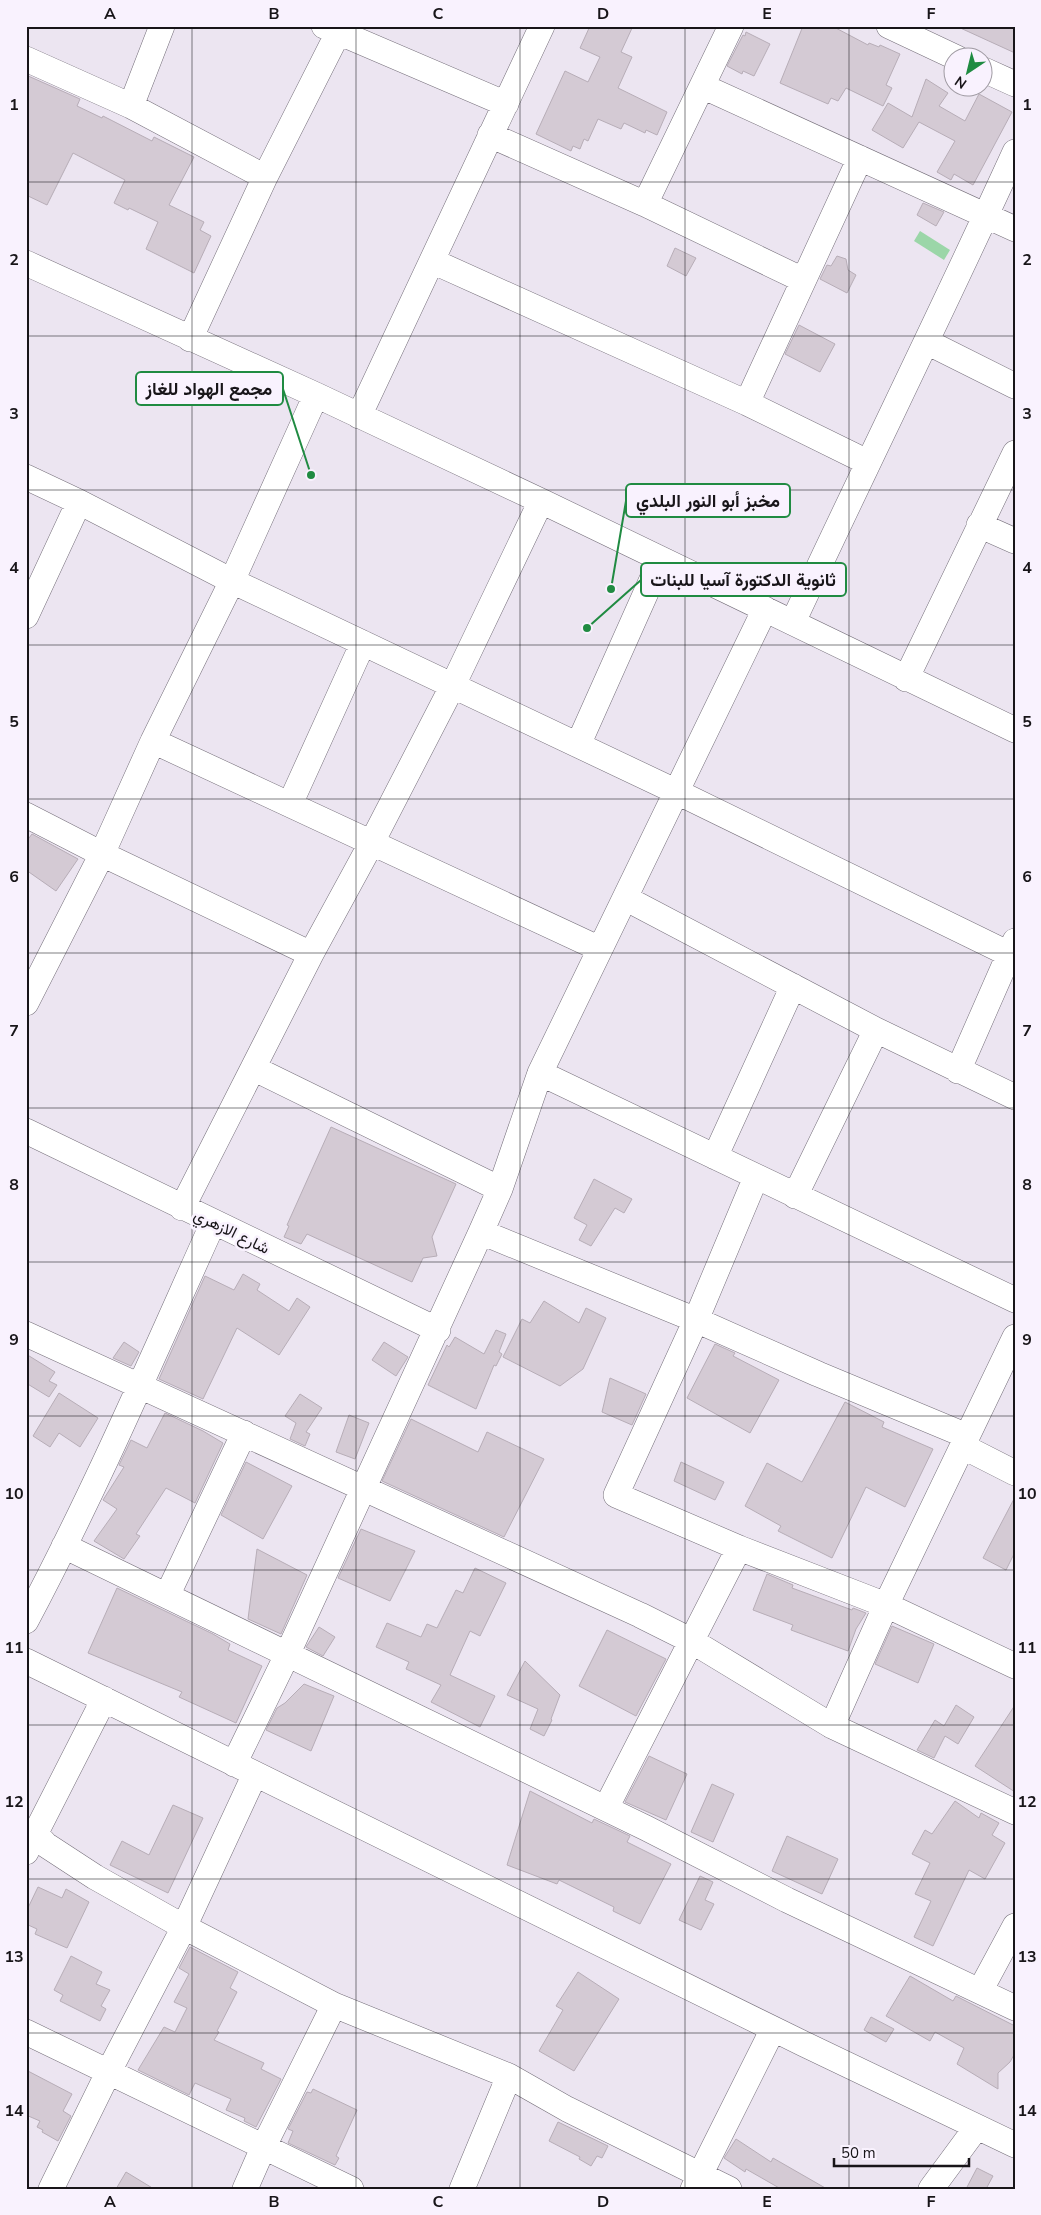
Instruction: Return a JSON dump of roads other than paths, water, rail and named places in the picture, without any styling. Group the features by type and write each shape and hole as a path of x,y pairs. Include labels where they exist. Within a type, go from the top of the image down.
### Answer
{"street":[{"path":"131,106 162,26"},
{"path":"359,416 542,26"},
{"path":"645,204 731,26"},
{"path":"889,26 944,52"},
{"path":"190,339 331,30 506,104"},
{"path":"26,59 131,106 265,176"},
{"path":"994,75 1015,84"},
{"path":"702,86 1015,229"},
{"path":"490,135 645,204 803,280"},
{"path":"793,622 867,462 927,342 1015,152"},
{"path":"747,403 860,158"},
{"path":"432,261 747,403 867,462"},
{"path":"26,263 316,395 541,501 1015,730"},
{"path":"927,342 1015,386"},
{"path":"27,1001 102,854 153,741 232,580 316,395"},
{"path":"906,679 1015,453"},
{"path":"26,477 363,643 677,792 1012,947 958,1071"},
{"path":"182,1208 311,954 372,842 453,685 541,501"},
{"path":"26,616 79,502"},
{"path":"979,525 1015,541"},
{"path":"578,745 661,559"},
{"path":"51,2189 109,2071 184,1927 287,1655 438,1330 500,1189 540,1073 765,609"},
{"path":"290,804 363,643"},
{"path":"153,741 600,949"},
{"path":"26,815 102,854 311,954"},
{"path":"625,898 876,1030 1015,1098"},
{"path":"714,1157 793,986"},
{"path":"795,1196 876,1030"},
{"path":"253,1068 500,1189"},
{"path":"540,1073 1015,1300"},
{"name":"شارع الازهري","path":"26,1131 213,1223 438,1330"},
{"path":"756,1177 696,1320 616,1495 739,1548 886,1605 1015,1666"},
{"path":"26,1621 140,1386 213,1223"},
{"path":"481,1232 696,1320 818,1374 964,1441 1015,1473"},
{"path":"26,1334 640,1615 690,1640 832,1726 1015,1812"},
{"path":"832,1726 886,1605 1015,1337"},
{"path":"167,1596 244,1433"},
{"path":"64,1546 606,1808 787,1900 1015,2008"},
{"path":"606,1808 690,1640 739,1548"},
{"path":"26,1661 773,2029 976,2128 1015,2145"},
{"path":"104,1700 30,1843 46,1845 88,1872 184,1927 334,2005 509,2076 696,2181 730,2189"},
{"path":"980,1991 1015,1926"},
{"path":"245,2189 263,2148 334,2005"},
{"path":"696,2181 773,2029"},
{"path":"26,2032 351,2189"},
{"path":"462,2189 509,2076"},
{"path":"931,2189 976,2128"}],"place":[{"name":"مجمع الهواد للغاز","path":"311,475"},
{"name":"مخبز أبو النور البلدي","path":"611,589"},
{"name":"ثانوية الدكتورة آسيا للبنات","path":"587,628"}]}
